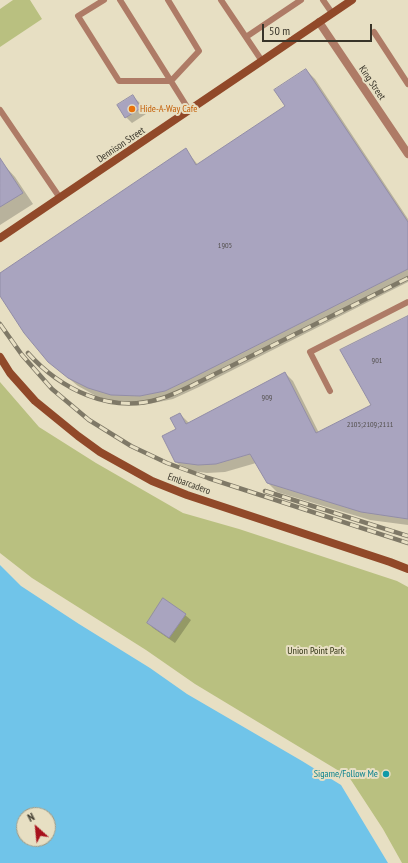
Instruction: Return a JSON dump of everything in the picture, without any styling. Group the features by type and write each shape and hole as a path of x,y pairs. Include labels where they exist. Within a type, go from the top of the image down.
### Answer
{"main road":[{"name":"Dennison Street","path":"0,238 352,0"},
{"name":"Embarcadero","path":"0,357 10,373 35,401 100,452 145,477 187,495 367,554 408,569"}],"street":[{"name":"King Street","path":"318,22 408,154"}],"lane":[{"path":"104,0 78,16 119,81 170,81 199,51 168,0"},
{"path":"120,0 189,110"},
{"path":"221,0 262,61"},
{"path":"246,37 301,0"},
{"path":"324,0 332,13"},
{"path":"374,32 408,84"},
{"path":"0,110 60,198"},
{"path":"330,391 310,352 408,302"}],"green space":[{"path":"13,0 30,0 42,19 0,47 0,9"},
{"name":"Union Point Park","path":"0,382 39,427 96,463 183,513 239,529 397,581 408,587 408,863 400,863 194,686 31,580 0,555"}],"water":[{"path":"0,555 31,580 194,686 348,778 400,863 0,863"}],"pier":[{"path":"0,553 32,578 146,650 195,684 349,777 383,829 402,863 388,863 341,785 187,694 150,668 21,586 0,565"}],"building":[{"path":"306,69 408,222 408,269 165,391 140,396 111,395 88,388 68,378 48,362 24,333 0,296 0,273 186,148 196,165 285,106 274,90"},
{"path":"133,95 141,108 125,118 117,105"},
{"path":"0,158 23,193 0,207"},
{"path":"408,316 408,519 361,512 267,483 250,454 216,464 198,465 175,462 162,436 176,429 170,418 180,413 186,424 285,372 316,433 371,405 340,350"},
{"path":"163,598 186,614 169,638 147,623"}],"railway":[{"path":"28,353 55,377 87,395 104,401 141,403 159,399 181,391 408,278"},
{"path":"0,324 22,355 52,389 89,420 131,446 167,463 208,478 408,543"},
{"path":"265,491 408,536"}],"place":[{"name":"Hide-A-Way Cafe","path":"132,109"},
{"name":"Sigame/Follow Me","path":"386,774"}]}
